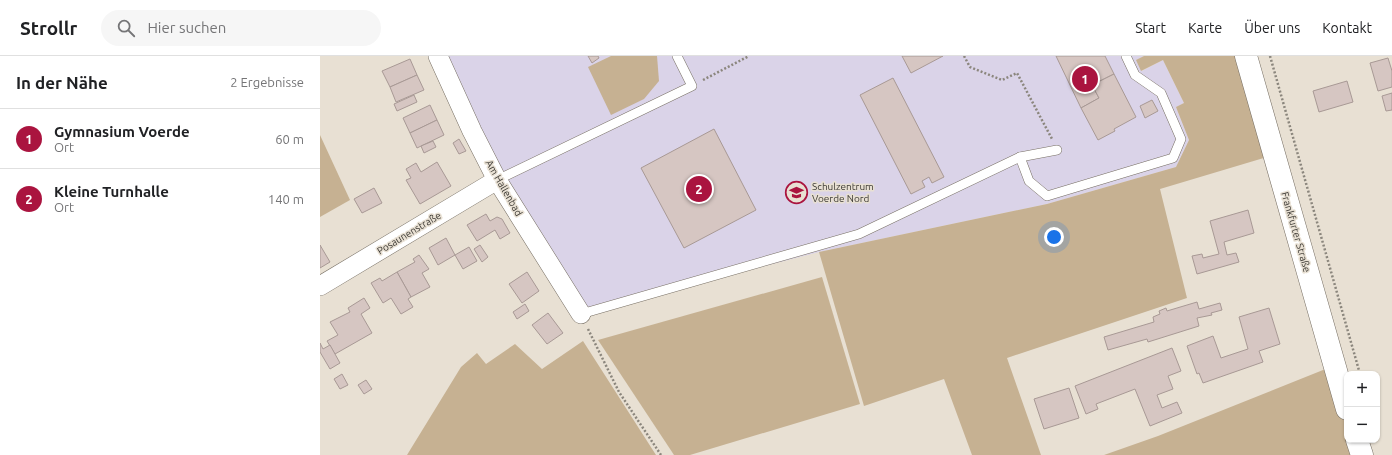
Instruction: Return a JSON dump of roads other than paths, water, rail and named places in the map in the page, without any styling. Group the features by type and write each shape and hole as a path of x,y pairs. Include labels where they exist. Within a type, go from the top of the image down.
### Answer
{"main road":[{"name":"Frankfurter Straße","path":"1246,56 1346,407"},
{"path":"1358,443 1362,455"}],"street":[{"name":"Am Hallenbad","path":"438,56 472,131 497,180 581,314"},
{"name":"Posaunenstraße","path":"320,286 497,180"}],"lane":[{"path":"497,180 692,86 677,56"},
{"path":"1020,158 1029,181 1047,196 1173,158 1181,139 1161,93 1135,75 1126,56"},
{"path":"581,314 860,234 1020,158 1058,150"}],"place":[{"name":"Gymnasium Voerde","path":"1085,79"},
{"name":"Kleine Turnhalle","path":"699,189"},
{"name":"Schulzentrum Voerde Nord","path":"796,192"}]}
